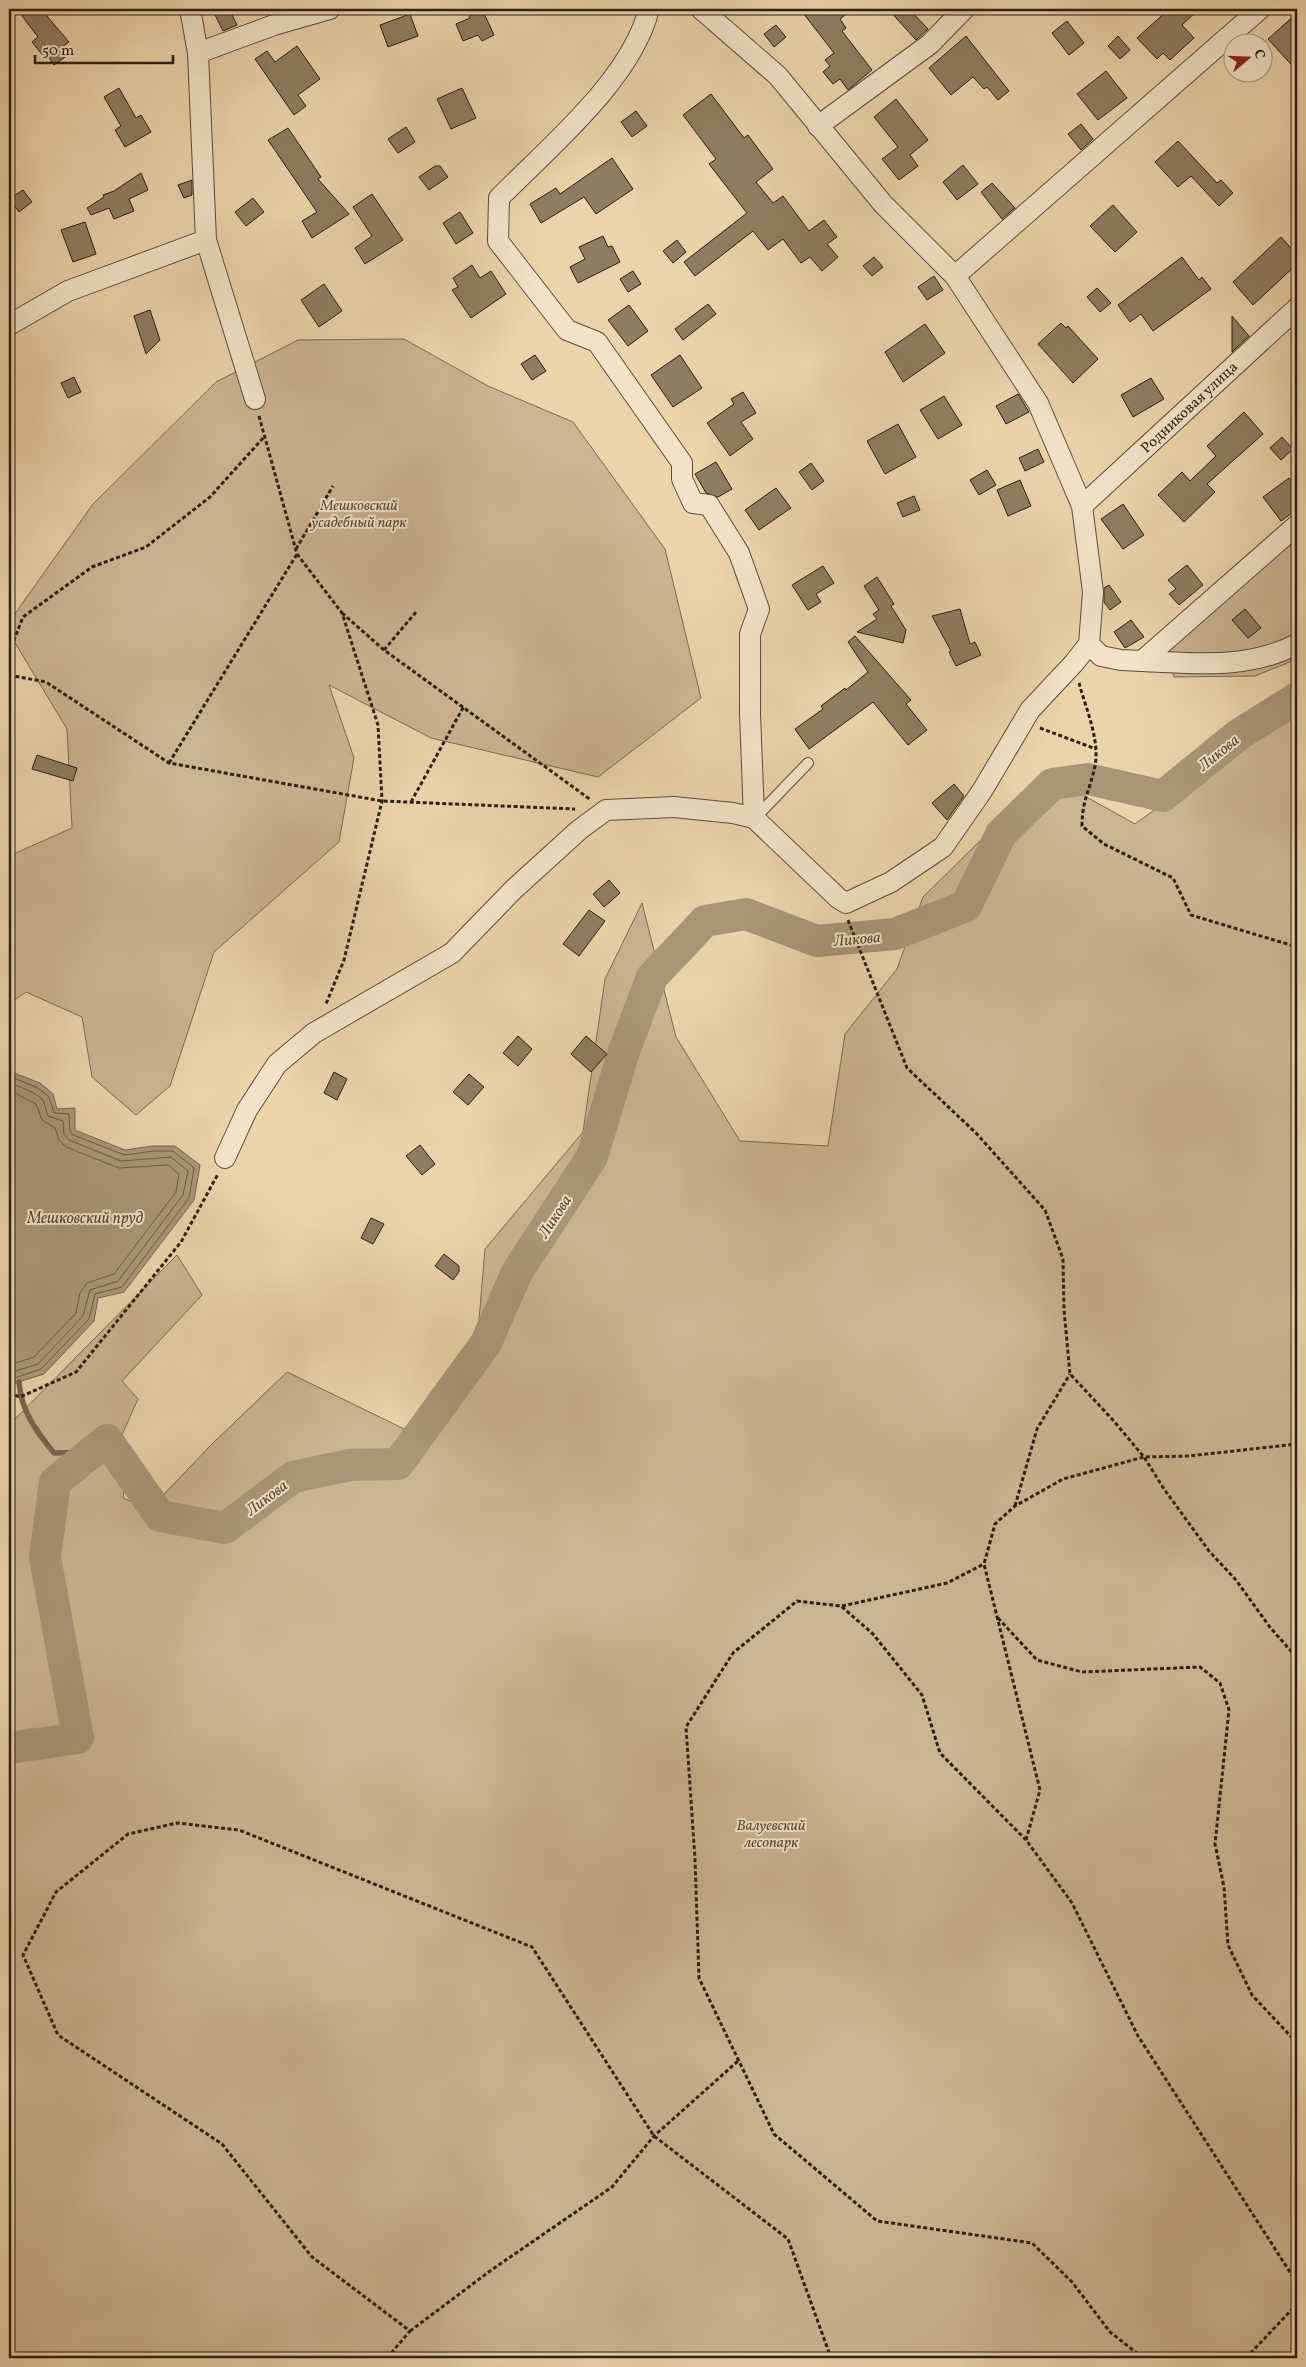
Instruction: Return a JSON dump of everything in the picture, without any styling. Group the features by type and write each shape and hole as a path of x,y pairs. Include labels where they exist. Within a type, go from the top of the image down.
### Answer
{"street":[{"path":"190,9 198,53 206,240 254,399"},
{"path":"198,53 274,25 330,9"},
{"path":"649,9 644,30 602,94 499,198 498,241 567,330 597,342 682,464 682,479 693,503 709,505 739,553 759,609 750,634 750,713 754,818"},
{"path":"225,1158 247,1110 276,1064 314,1033 452,953 514,889 579,830 606,810 674,807 733,813 754,818 838,898 846,903 891,882 943,847 982,791 1030,710 1089,644 1093,592 1082,506 1038,403 955,276 883,204 778,76 701,9"},
{"path":"818,126 930,44 964,9"},
{"path":"955,276 1260,9"},
{"path":"9,325 68,291 206,240"},
{"name":"Родниковая улица","path":"1082,506 1297,308"},
{"path":"1142,661 1297,525"},
{"path":"1089,644 1101,656 1121,660 1236,664 1287,650 1297,644"}],"lane":[{"path":"754,818 808,763"}],"path":[{"path":"254,399 295,550 342,613 384,650 606,810"},
{"path":"9,653 23,617 92,567 146,547 210,497 264,437"},
{"path":"295,550 334,486"},
{"path":"169,763 297,554"},
{"path":"384,650 416,612"},
{"path":"325,1006 344,960 382,801 378,726 342,613"},
{"path":"1074,663 1096,748 1095,766 1082,806 1082,826 1104,844 1173,878 1191,915 1297,947"},
{"path":"9,675 46,682 169,763 382,801 576,809"},
{"path":"411,802 464,706"},
{"path":"1023,721 1096,748"},
{"path":"846,916 907,1068 976,1133 1045,1210 1063,1259 1064,1310 1070,1374 1038,1429 1015,1506"},
{"path":"9,1393 20,1397 76,1372 181,1242 211,1190 225,1158"},
{"path":"1070,1374 1144,1457 1164,1489 1209,1551 1236,1580 1270,1626 1297,1658"},
{"path":"1026,1840 1040,1790 984,1564 995,1524 1015,1506 1062,1478 1144,1457 1189,1456 1264,1446 1297,1444"},
{"path":"984,1564 947,1583 841,1606 797,1601 733,1653 686,1727 695,1859 699,1978 774,2134 877,2221 1032,2243 1072,2282 1110,2332 1143,2358"},
{"path":"841,1606 873,1634 922,1696 940,1753 1026,1840 1072,1903 1138,2036 1297,2283"},
{"path":"998,1618 1037,1660 1082,1672 1200,1667 1220,1683 1228,1710 1215,1844 1224,1887 1228,1945 1252,1995 1297,2043"},
{"path":"410,2331 312,2257 222,2144 58,2035 23,1955 56,1892 128,1834 178,1823 239,1830 532,1947 654,2136 788,2238 831,2358"},
{"path":"386,2358 410,2331 490,2271 612,2187 654,2136 738,2061"},
{"path":"1246,2358 1297,2304"}],"green space":[{"name":"Мешковский усадебный парк","path":"404,339 488,386 573,422 665,549 701,698 598,777 431,738 329,685 354,758 339,842 214,952 170,1086 136,1115 92,1077 82,1017 26,992 9,1004 9,856 72,828 67,729 9,633 9,622 93,504 216,382 298,340"},
{"path":"1297,527 1297,659 1255,676 1174,677 1161,646"},
{"name":"Валуевский лесопарк","path":"1297,705 1297,2358 9,2358 9,1425 177,1255 202,1295 122,1381 138,1399 121,1437 129,1454 123,1498 149,1510 211,1445 287,1372 425,1439 475,1367 485,1249 583,1132 605,979 642,903 676,1037 740,1141 828,1146 845,1034 897,969 923,897 1047,775 1135,824 1198,778 1271,718"}],"water":[{"name":"Мешковский пруд","path":"9,1071 40,1083 53,1094 57,1109 75,1108 75,1130 125,1150 152,1146 175,1146 200,1165 194,1200 124,1292 98,1298 94,1321 44,1374 9,1385"}],"building":[{"path":"32,9 41,9 69,42 62,47 68,55 54,65 48,56 45,58 32,42 38,37 22,16"},
{"path":"212,9 229,9 237,25 223,31"},
{"path":"482,9 494,35 482,41 478,35 463,41 456,24 470,18 469,16"},
{"path":"800,9 853,9 840,19 846,28 842,31 872,70 848,90 840,79 833,84 823,72 830,66 825,60 834,53"},
{"path":"888,9 909,9 928,29 916,40"},
{"path":"1169,9 1199,9 1182,25 1194,38 1170,60 1163,53 1157,59 1137,38"},
{"path":"1297,13 1297,71 1274,46 1274,34"},
{"path":"410,14 418,36 388,47 380,25"},
{"path":"1067,21 1084,43 1069,55 1052,33"},
{"path":"776,25 786,37 774,47 764,34"},
{"path":"966,36 1009,91 998,100 987,87 984,89 973,77 951,95 929,68"},
{"path":"1118,36 1130,50 1120,59 1108,46"},
{"path":"297,46 320,79 298,95 306,106 294,115 255,59 267,51 275,62"},
{"path":"1106,71 1127,98 1098,120 1077,94"},
{"path":"119,88 136,118 141,115 151,132 125,147 115,130 121,126 104,97"},
{"path":"462,88 476,118 451,129 437,99"},
{"path":"711,94 744,138 748,135 773,169 756,182 773,203 783,196 809,231 824,220 837,237 827,244 838,257 822,271 810,257 801,263 783,239 768,250 753,231 695,276 684,262 747,213 709,164 716,159 683,115"},
{"path":"896,99 928,140 910,155 918,166 899,180 882,159 898,147 874,117"},
{"path":"636,111 647,126 632,137 621,122"},
{"path":"1081,124 1093,139 1081,150 1068,134"},
{"path":"406,127 415,142 398,153 388,139"},
{"path":"288,128 321,177 318,179 349,214 312,238 302,221 317,212 268,140"},
{"path":"1178,141 1217,183 1221,180 1233,193 1219,206 1191,176 1178,187 1155,162"},
{"path":"612,158 633,189 596,214 584,197 541,223 530,204 556,188 560,194"},
{"path":"963,165 978,184 957,200 943,182"},
{"path":"435,166 440,166 448,177 429,190 419,177"},
{"path":"141,173 148,190 129,199 134,211 114,219 109,208 91,215 87,208 104,197 103,195 114,191"},
{"path":"192,180 192,195 184,198 178,185"},
{"path":"992,183 1015,208 1002,219 981,192"},
{"path":"23,190 32,202 19,212 9,199"},
{"path":"372,194 403,240 365,264 355,248 372,236 353,207"},
{"path":"253,198 264,212 246,226 235,212"},
{"path":"1113,205 1137,232 1115,252 1090,226"},
{"path":"460,212 473,233 456,244 443,223"},
{"path":"85,222 96,254 73,262 61,230"},
{"path":"603,236 608,247 612,246 620,262 578,283 570,267 585,259 579,247"},
{"path":"1281,237 1297,255 1297,264 1253,305 1233,282"},
{"path":"677,240 686,252 673,263 663,251"},
{"path":"874,257 883,267 872,276 863,266"},
{"path":"1182,257 1199,280 1202,277 1211,289 1153,331 1141,314 1130,322 1118,305"},
{"path":"472,265 480,278 491,271 506,294 471,318 452,290 458,287 453,278"},
{"path":"633,271 641,284 628,292 620,279"},
{"path":"934,276 943,290 927,300 918,287"},
{"path":"324,284 342,311 319,327 301,300"},
{"path":"1097,288 1111,303 1100,312 1087,297"},
{"path":"708,304 716,314 683,340 675,329"},
{"path":"629,305 648,331 628,346 608,320"},
{"path":"150,310 160,340 146,354 134,316"},
{"path":"1232,316 1249,336 1232,352"},
{"path":"1061,323 1066,328 1068,326 1098,359 1073,383 1038,344"},
{"path":"925,324 945,353 903,382 885,352"},
{"path":"535,355 546,371 532,380 521,364"},
{"path":"680,355 702,388 673,407 651,375"},
{"path":"74,377 81,392 68,398 61,383"},
{"path":"1151,378 1164,399 1133,417 1121,395"},
{"path":"743,392 756,413 741,422 753,439 730,456 707,423 734,404 731,399"},
{"path":"1018,394 1029,412 1006,424 996,406"},
{"path":"944,396 962,425 938,439 920,410"},
{"path":"1244,412 1263,434 1207,484 1215,492 1184,522 1158,495 1182,472 1190,481 1216,456 1207,446"},
{"path":"898,424 916,457 885,474 867,441"},
{"path":"1282,437 1293,449 1281,460 1270,448"},
{"path":"1038,449 1044,462 1025,471 1019,458"},
{"path":"716,462 732,489 718,497 706,493 695,474"},
{"path":"811,463 824,481 812,490 799,472"},
{"path":"987,470 996,485 979,495 970,480"},
{"path":"1289,478 1297,489 1297,509 1281,521 1263,497"},
{"path":"1020,480 1031,506 1008,516 997,490"},
{"path":"776,488 791,508 759,530 745,510"},
{"path":"914,496 920,510 903,517 897,503"},
{"path":"1123,504 1144,535 1123,549 1101,519"},
{"path":"1187,565 1203,585 1179,605 1169,594 1176,589 1168,580"},
{"path":"823,566 834,583 816,594 821,602 808,610 792,585"},
{"path":"877,577 894,604 891,606 906,630 903,643 857,632 877,619 873,614 879,610 864,586"},
{"path":"1109,585 1121,602 1110,610 1104,602 1104,588"},
{"path":"960,609 970,644 975,642 981,655 956,666 949,652 951,651 932,616"},
{"path":"1245,609 1261,628 1248,638 1232,620"},
{"path":"1131,620 1144,637 1125,648 1114,632"},
{"path":"855,636 911,700 906,704 927,730 908,745 873,702 809,749 795,729 823,709 821,706 845,688 846,690 868,672 848,642"},
{"path":"37,755 77,768 73,781 32,769"},
{"path":"954,784 964,796 947,820 932,803"},
{"path":"609,880 620,893 604,907 593,894"},
{"path":"589,910 605,921 579,956 563,944"},
{"path":"518,1036 532,1049 518,1066 503,1053"},
{"path":"586,1036 607,1054 591,1072 571,1054"},
{"path":"334,1072 347,1079 337,1100 324,1093"},
{"path":"469,1074 484,1087 468,1105 453,1092"},
{"path":"420,1145 435,1164 422,1175 406,1156"},
{"path":"371,1218 384,1224 373,1244 361,1238"},
{"path":"444,1254 459,1266 459,1272 453,1280 435,1266"}],"waterway":[{"name":"Ликова","path":"9,1748 78,1738 45,1557 55,1482 107,1440 160,1516 225,1528 293,1477 350,1465 398,1464 486,1343 517,1272 592,1157 624,1051 652,977 705,921 746,914 817,941 895,934 966,906 1001,834 1052,784 1088,779 1163,796 1238,735 1297,698"},
{"path":"19,1382 20,1392 30,1420 54,1453 89,1452"}]}
